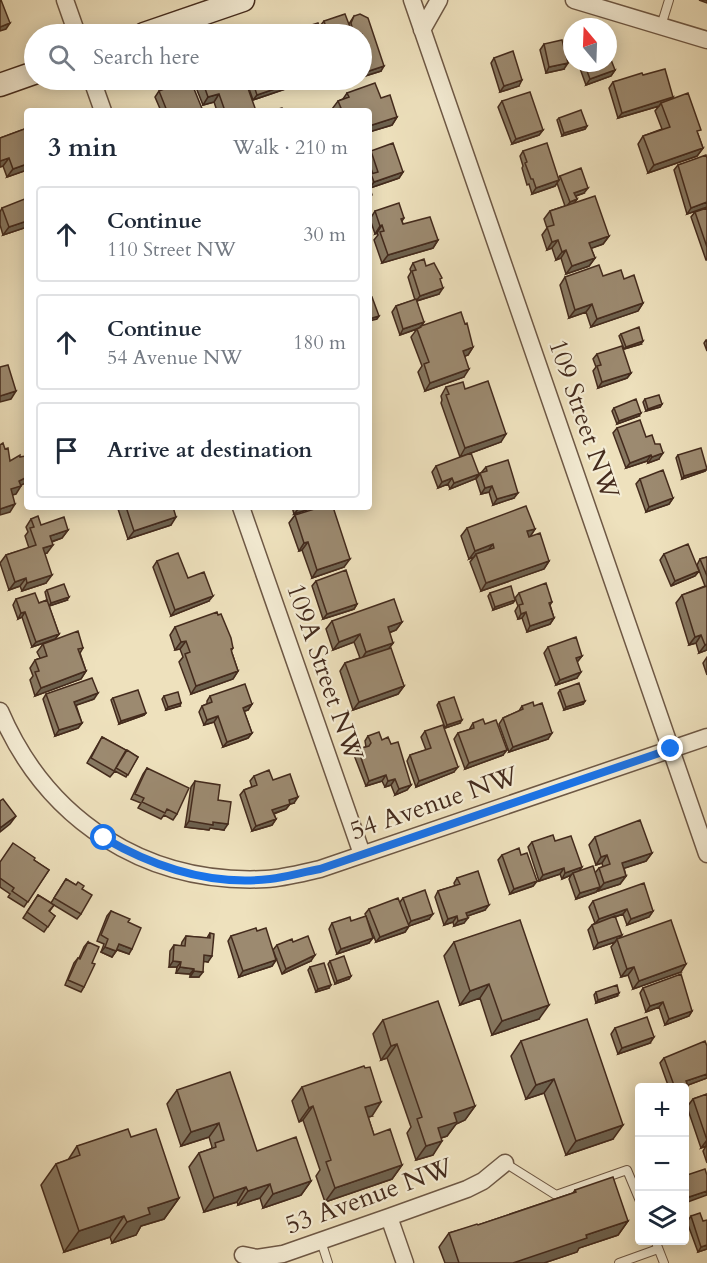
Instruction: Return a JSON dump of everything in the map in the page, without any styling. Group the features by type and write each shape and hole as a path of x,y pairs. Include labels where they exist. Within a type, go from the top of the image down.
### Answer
{"street":[{"path":"65,0 73,24"},
{"path":"173,24 243,0"},
{"name":"109 Street NW","path":"412,0 707,854"},
{"path":"423,30 439,0"},
{"path":"574,0 707,40"},
{"path":"0,85 24,77"},
{"path":"96,90 102,108"},
{"name":"109A Street NW","path":"242,510 362,854"},
{"name":"54 Avenue NW","path":"0,711 34,773 75,817 104,838 135,856 172,870 231,880 269,879 320,869 707,737"},
{"name":"53 Avenue NW","path":"243,1256 270,1257 389,1217 467,1189 483,1181 505,1163"},
{"path":"389,1217 405,1263"}],"lane":[{"path":"661,26 669,0"},
{"path":"505,1163 556,1195 627,1170 635,1191"},
{"path":"321,1241 328,1263"},
{"path":"619,1263 656,1245 664,1263"}],"building":[{"path":"0,0 10,23 0,27"},
{"path":"345,14 349,24 325,24 324,21"},
{"path":"360,14 368,18 370,24 351,24 354,16"},
{"path":"372,30 384,66 372,70"},
{"path":"562,40 563,64 549,67 544,44"},
{"path":"513,51 522,80 504,86 494,58"},
{"path":"665,69 673,97 622,113 613,82"},
{"path":"587,72 609,72 590,79"},
{"path":"375,83 381,98 390,95 397,117 372,125 372,108 341,108 338,101 349,97 347,93 355,90 372,90 372,84"},
{"path":"194,90 202,108 166,108 159,91"},
{"path":"206,90 249,90 255,108 224,108 219,94 208,97"},
{"path":"255,90 272,90 257,95"},
{"path":"530,92 543,130 516,139 502,101"},
{"path":"688,93 701,130 697,131 703,148 654,165 643,136 670,127 661,103"},
{"path":"581,110 587,126 564,133 559,118"},
{"path":"24,129 24,165 13,169 9,158 0,161 0,138"},
{"path":"393,143 403,172 374,182 372,174 378,172 372,151"},
{"path":"547,143 559,180 536,188 525,163 527,162 523,151"},
{"path":"706,155 707,202 691,208 678,165"},
{"path":"581,168 588,188 574,193 577,199 570,202 560,176"},
{"path":"595,196 609,236 589,243 595,258 572,266 566,250 562,252 558,240 552,242 547,227 554,225 550,211"},
{"path":"24,199 24,222 9,227 2,208"},
{"path":"399,203 404,218 401,219 403,224 430,217 438,240 388,255 380,232 384,231 375,211"},
{"path":"707,208 707,247 695,212"},
{"path":"424,259 426,266 434,263 442,278 440,279 443,288 420,296 412,271 416,270 413,263"},
{"path":"599,265 603,276 621,270 624,279 634,275 643,303 597,319 592,304 575,310 565,277"},
{"path":"372,297 379,316 372,318"},
{"path":"416,299 424,322 403,329 396,306"},
{"path":"461,312 465,324 467,323 473,347 463,351 469,369 430,383 424,364 429,362 417,329"},
{"path":"639,327 643,341 626,347 621,334"},
{"path":"622,346 631,373 602,382 597,366 601,365 597,354"},
{"path":"8,365 16,391 0,396 0,367"},
{"path":"488,381 506,434 465,448 446,395 449,394 446,387 463,382 465,389"},
{"path":"659,395 662,404 648,409 645,399"},
{"path":"636,399 641,413 619,421 614,408"},
{"path":"640,420 646,437 652,435 655,444 660,444 663,453 630,463 617,428"},
{"path":"3,443 5,449 8,448 10,461 20,455 20,457 24,456 24,478 19,481 21,486 11,489 15,504 0,509 0,445"},
{"path":"701,448 707,469 684,476 678,455"},
{"path":"471,453 479,474 454,483 452,478 442,482 436,466"},
{"path":"508,460 518,493 497,499 492,486 485,488 480,473 487,471 486,467"},
{"path":"663,470 673,498 649,507 640,479"},
{"path":"526,506 535,529 527,531 529,537 540,533 549,561 486,583 476,554 494,548 493,544 475,551 467,528"},
{"path":"127,510 174,510 176,517 134,531"},
{"path":"311,510 334,510 350,559 317,570 308,542 304,543 295,515"},
{"path":"38,516 41,525 64,517 68,530 50,536 53,545 43,548 52,575 27,583 26,578 15,582 6,555 36,545 30,528 34,527 31,519"},
{"path":"688,544 699,571 675,581 664,554"},
{"path":"178,553 188,578 204,572 213,596 175,610 157,561"},
{"path":"707,557 707,576 700,559"},
{"path":"346,570 357,604 327,614 316,581"},
{"path":"546,583 554,618 530,626 526,612 521,614 519,605 523,604 519,593"},
{"path":"64,584 69,597 51,603 47,590"},
{"path":"511,586 515,600 495,607 490,593"},
{"path":"707,586 707,644 705,645 701,635 695,637 682,595"},
{"path":"35,593 39,603 47,600 59,634 36,642 25,612 21,613 16,599"},
{"path":"394,599 402,622 388,627 393,643 366,652 360,634 339,642 332,621"},
{"path":"217,612 218,615 221,614 231,638 233,648 231,649 238,671 196,686 185,654 190,652 186,641 181,642 175,627"},
{"path":"78,631 83,648 78,649 86,671 41,688 35,672 39,671 35,660 47,656 43,644"},
{"path":"576,637 582,656 576,658 581,672 560,680 548,647"},
{"path":"391,648 404,686 359,702 345,663"},
{"path":"92,678 98,693 74,702 82,723 59,730 46,694"},
{"path":"579,683 585,701 566,707 560,690"},
{"path":"245,684 252,704 243,708 252,733 227,742 218,716 207,720 202,706 212,702 210,696"},
{"path":"138,690 146,713 121,721 113,698"},
{"path":"178,692 181,703 168,707 164,696"},
{"path":"454,697 462,720 447,725 439,702"},
{"path":"533,702 534,706 542,703 552,733 513,747 503,718"},
{"path":"483,719 485,724 496,720 507,750 469,763 458,733 474,728 473,723"},
{"path":"443,725 458,767 419,781 410,755 431,748 425,731"},
{"path":"379,732 382,740 388,737 391,744 398,742 411,785 399,789 395,779 388,781 386,775 369,781 358,749 369,746 371,743 368,736"},
{"path":"102,737 126,750 114,771 91,758"},
{"path":"127,750 138,757 128,775 116,768"},
{"path":"147,768 189,788 177,814 167,809 165,813 142,802 144,798 135,794"},
{"path":"269,770 273,780 290,774 298,797 289,800 290,804 272,810 276,819 256,826 244,790 257,785 254,776"},
{"path":"195,781 220,785 218,800 231,802 228,824 213,822 213,825 189,821"},
{"path":"3,799 16,816 0,828 0,801"},
{"path":"640,820 652,853 622,863 626,876 604,883 599,868 610,864 607,855 601,857 595,837"},
{"path":"553,835 555,841 571,836 582,867 565,873 564,868 543,875 532,842"},
{"path":"13,843 49,870 28,902 12,891 14,888 0,878 0,862"},
{"path":"519,848 521,855 527,853 537,881 514,889 502,855"},
{"path":"593,866 600,887 580,893 573,873"},
{"path":"478,871 489,905 466,913 468,918 458,921 457,916 448,919 438,891 460,884 457,878"},
{"path":"66,879 76,885 78,882 84,886 82,889 92,895 81,914 54,898"},
{"path":"644,883 653,911 631,919 627,909 599,919 593,901"},
{"path":"425,890 433,914 411,921 403,898"},
{"path":"38,895 54,905 49,911 55,916 48,927 27,912"},
{"path":"398,898 409,926 380,937 369,909"},
{"path":"111,911 130,919 128,922 141,928 132,949 119,944 116,951 105,947 108,939 101,935"},
{"path":"366,916 373,938 341,949 332,923 350,917 351,921"},
{"path":"615,916 622,935 598,943 592,925"},
{"path":"520,920 549,1005 502,1021 489,984 470,991 454,942"},
{"path":"671,920 686,964 639,981 634,967 627,969 617,939"},
{"path":"256,928 257,931 266,928 276,960 243,971 231,936"},
{"path":"210,933 214,934 212,956 204,955 203,972 180,967 181,962 173,961 174,945 185,946 186,936 210,938"},
{"path":"308,936 315,955 286,969 277,945"},
{"path":"88,942 99,947 92,963 95,964 84,987 68,980"},
{"path":"344,956 351,976 337,981 330,961"},
{"path":"324,963 331,985 318,989 310,967"},
{"path":"681,974 692,1011 669,1019 663,1002 650,1006 643,988"},
{"path":"617,985 619,993 598,1000 596,992"},
{"path":"438,1001 475,1106 454,1113 457,1122 438,1128 442,1141 426,1146 417,1119 422,1117 397,1044 391,1046 383,1020"},
{"path":"647,1017 654,1037 622,1048 615,1028"},
{"path":"587,1019 623,1125 576,1141 554,1079 536,1085 521,1041"},
{"path":"705,1041 707,1074 686,1081 687,1083 673,1083 664,1058"},
{"path":"364,1066 365,1068 370,1067 381,1102 365,1107 374,1135 390,1129 402,1165 335,1188 326,1162 331,1160 313,1106 309,1108 302,1087"},
{"path":"230,1072 257,1151 296,1137 311,1181 273,1194 270,1184 248,1191 246,1187 214,1198 199,1153 216,1147 215,1143 224,1140 219,1123 191,1132 177,1090"},
{"path":"707,1094 707,1140 693,1099"},
{"path":"128,1129 131,1137 156,1129 179,1198 148,1208 150,1214 127,1222 124,1216 79,1231 56,1164 80,1155 77,1146"},
{"path":"705,1169 707,1191 689,1197 689,1174"},
{"path":"613,1177 628,1221 586,1235 587,1238 513,1263 459,1263 449,1233 576,1192 575,1190"},
{"path":"700,1213 703,1221 707,1220 707,1245 701,1247 691,1216"}],"route":[{"path":"104,838 135,856 172,870 231,880 269,879 320,869 671,749"}]}
